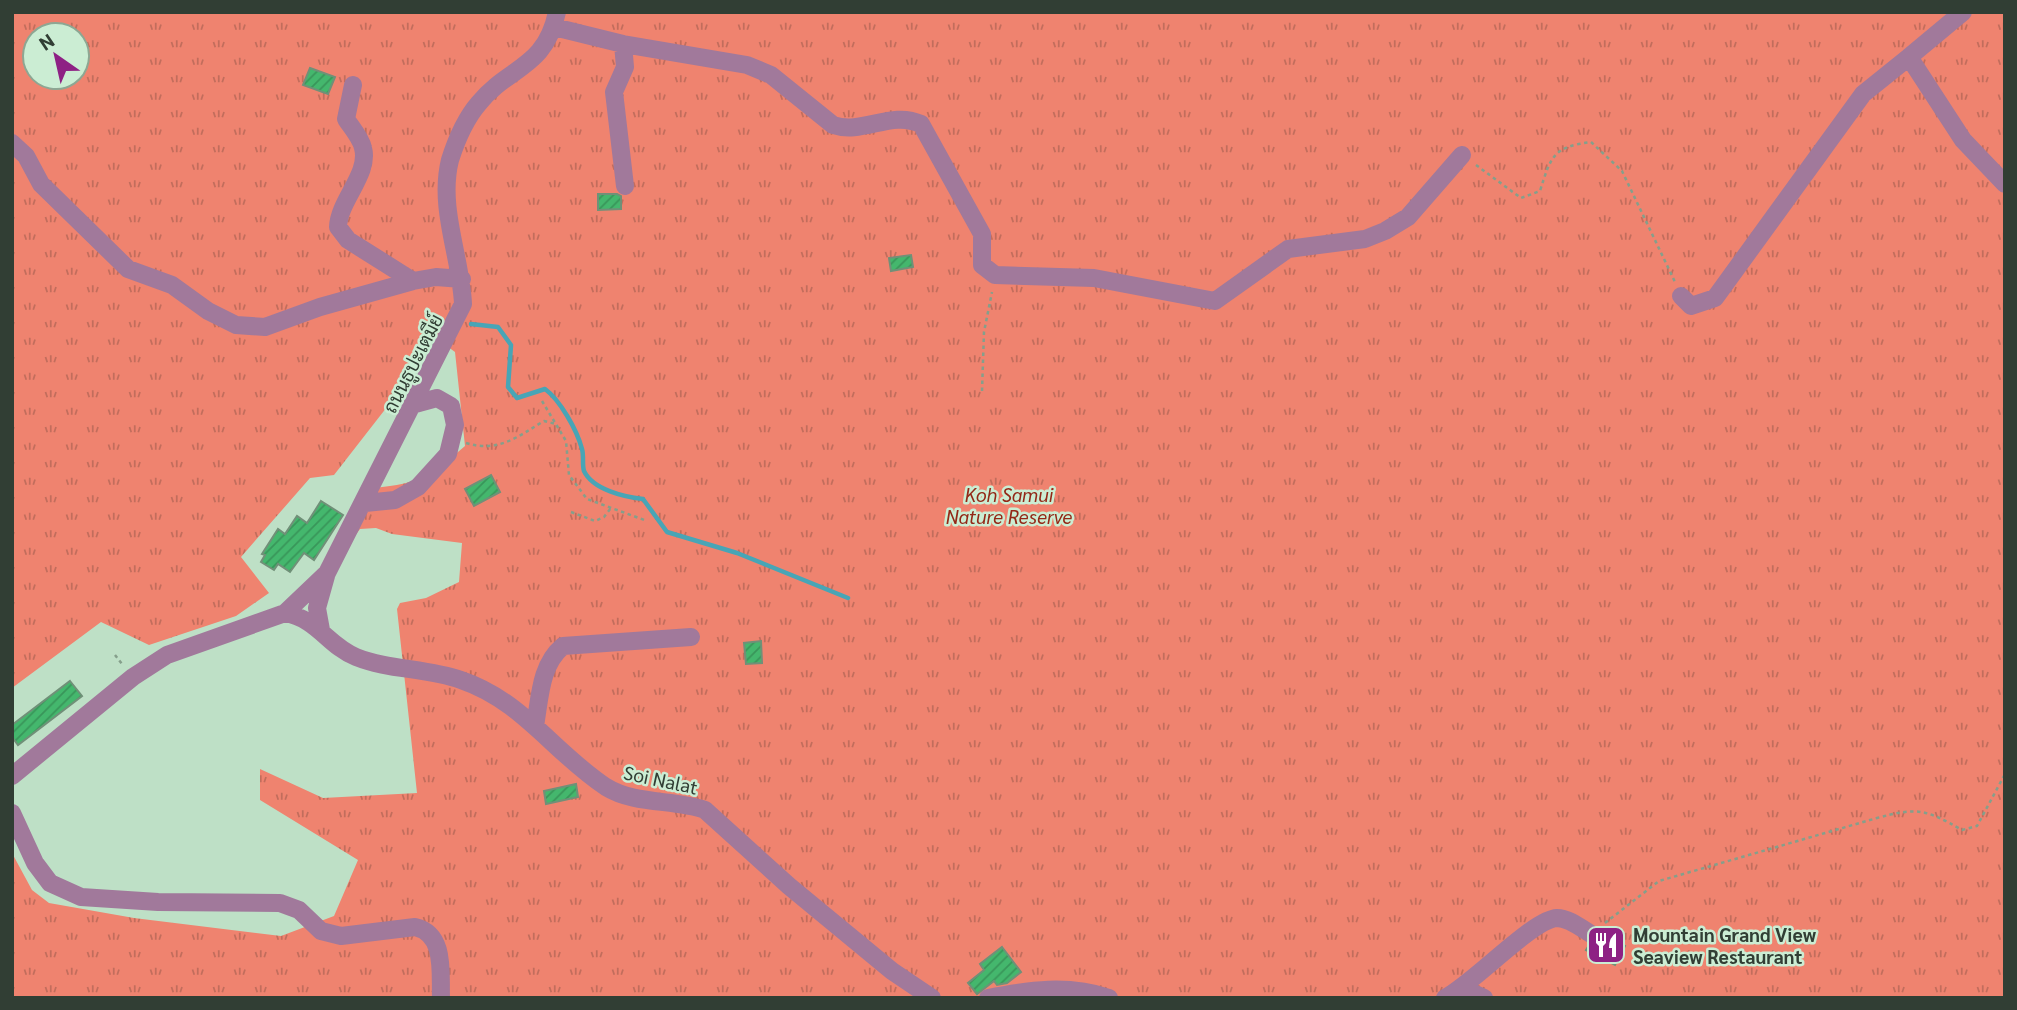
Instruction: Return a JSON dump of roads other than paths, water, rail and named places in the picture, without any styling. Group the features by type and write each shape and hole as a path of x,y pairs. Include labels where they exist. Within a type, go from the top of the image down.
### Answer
{"street":[{"path":"1681,296 1691,306 1714,298 1863,94 1963,12"},
{"path":"556,20 623,44 747,65 771,75 833,125 844,128 891,118 911,119 921,124 982,234 982,265 995,275 1094,278 1215,301 1288,249 1365,239 1408,217 1462,155"},
{"name":"ถนนธูปะเตมีย์","path":"12,776 133,677 167,655 285,613 327,573 365,503 463,304 462,279 456,259 447,197 450,162 466,121 480,101 543,51 556,20"},
{"path":"623,44 625,67 614,92 625,186"},
{"path":"1909,57 1963,140 2005,184"},
{"path":"353,85 346,119 363,145 365,160 338,215 338,227 348,240 413,281"},
{"path":"12,144 26,156 41,184 128,269 172,285 208,311 236,325 265,327 320,307 413,281 436,277 462,279"},
{"path":"365,503 395,500 407,493 418,486 448,454 455,425 451,406 437,398 415,404"},
{"path":"321,630 317,608 327,573"},
{"path":"285,613 304,616 321,630"},
{"name":"Soi Nalat","path":"321,630 339,649 359,658 461,680 510,703 551,743 608,789 643,799 691,805 705,810 789,886 892,971 932,998"},
{"path":"536,726 544,673 553,654 563,646 691,637"},
{"path":"12,813 35,863 50,883 81,897 158,902 280,903 299,910 321,931 341,936 415,927 425,929 438,949 441,998"},
{"path":"1445,998 1464,989 1540,923 1557,918 1572,921 1591,934"},
{"path":"988,998 1062,989 1091,992 1109,998"},
{"path":"1464,989 1484,998"}],"waterway":[{"path":"471,324 498,327 511,345 508,387 517,398 545,389 556,400 580,441 584,471 594,483 619,494 643,499 667,532 737,553 848,598"}],"place":[{"name":"Mountain Grand View Seaview Restaurant","path":"1606,945"}],"park label":[{"name":"Koh Samui Nature Reserve","path":"1009,505"}]}
